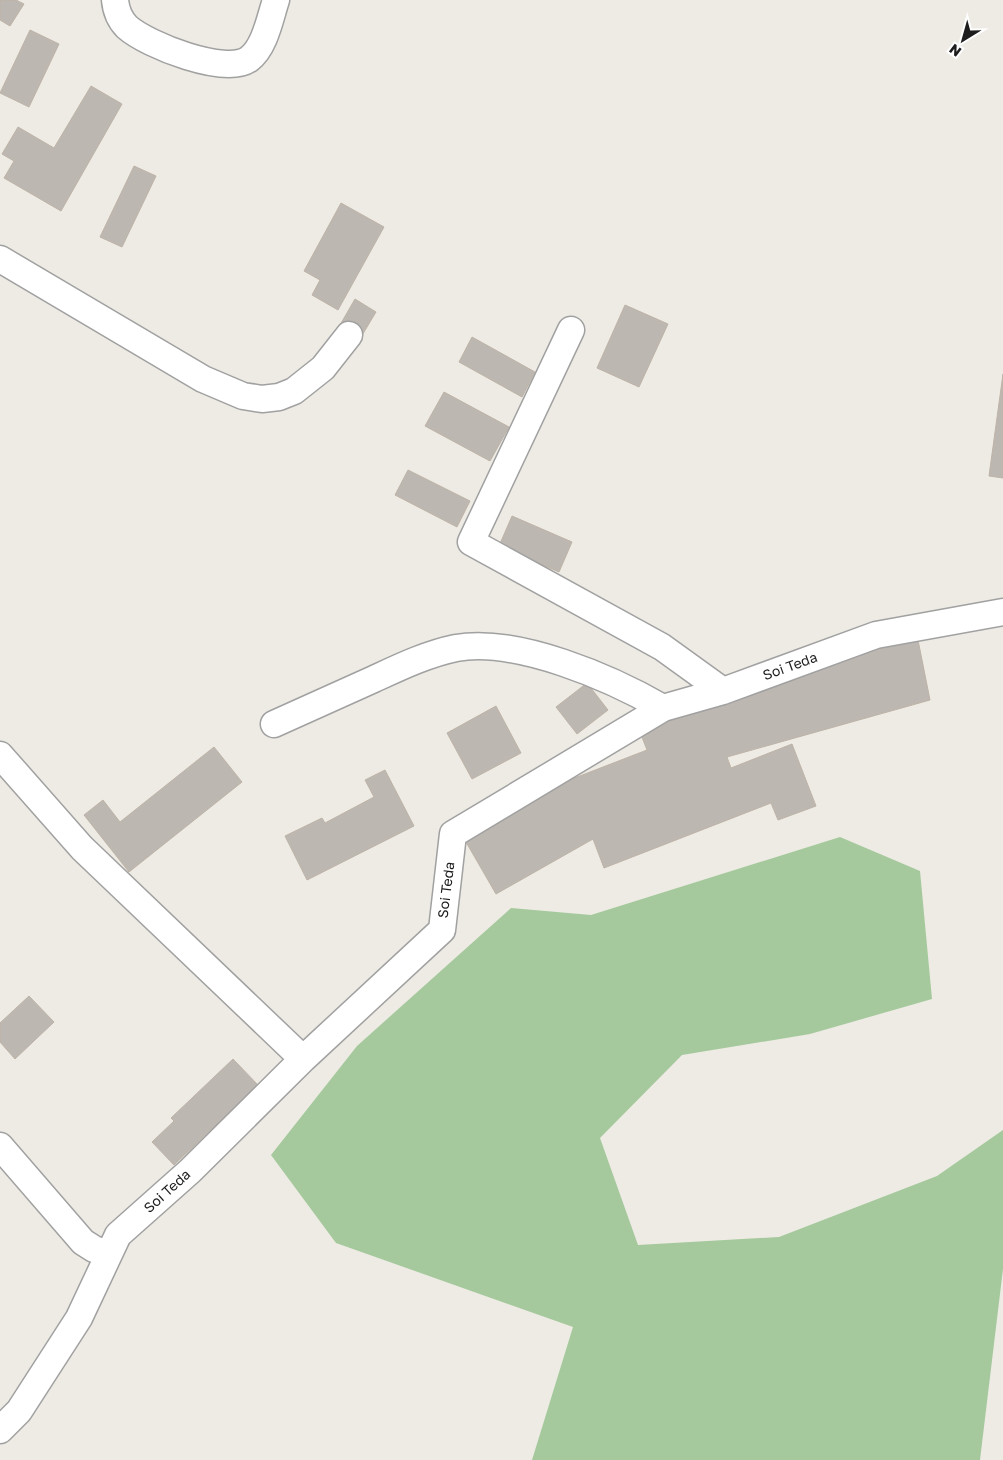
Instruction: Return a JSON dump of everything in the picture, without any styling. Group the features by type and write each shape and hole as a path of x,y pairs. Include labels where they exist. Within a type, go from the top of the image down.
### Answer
{"street":[{"path":"115,0 119,18 145,39 215,63 232,65 241,63 256,52 276,0"},
{"path":"0,259 203,379 243,396 262,399 279,397 294,391 323,368 349,336"},
{"path":"570,330 471,542 662,648 723,691"},
{"name":"Soi Teda","path":"0,1430 19,1411 79,1318 118,1235 190,1171 303,1059 442,930 453,834 664,708 723,691 876,635 1003,612"},
{"path":"274,724 417,659 456,648 479,646 502,648 553,660 621,686 664,708"},
{"path":"0,756 82,848 303,1059"},
{"path":"0,1146 83,1242 109,1254"}],"green space":[{"path":"840,837 920,871 932,999 810,1034 682,1055 600,1138 638,1245 779,1237 937,1176 1003,1130 1003,1269 980,1460 532,1460 573,1327 336,1243 271,1155 357,1046 511,908 591,915"}],"building":[{"path":"0,0 16,0 24,4 10,26 0,20"},
{"path":"30,30 59,44 29,107 0,93"},
{"path":"91,86 122,104 61,211 4,178 14,161 2,154 18,127 54,148"},
{"path":"134,166 156,176 122,247 100,237"},
{"path":"341,203 384,227 338,310 312,295 320,280 304,271"},
{"path":"355,299 376,312 361,337 340,325"},
{"path":"625,305 668,324 639,387 597,368"},
{"path":"472,337 535,372 522,397 459,362"},
{"path":"1003,374 1003,478 989,476"},
{"path":"444,392 509,427 490,461 425,426"},
{"path":"408,470 470,501 457,527 395,495"},
{"path":"512,516 572,542 559,572 499,546"},
{"path":"917,635 930,700 727,757 731,768 792,744 816,806 778,820 771,803 604,868 593,839 496,894 466,842 558,782 559,784 647,750 638,727"},
{"path":"587,683 608,710 577,734 556,707"},
{"path":"496,706 521,753 472,779 447,733"},
{"path":"214,747 242,782 129,872 84,815 103,800 120,822"},
{"path":"385,770 414,826 307,880 285,836 322,818 325,823 374,797 365,780"},
{"path":"29,996 54,1022 15,1059 0,1042 0,1023"},
{"path":"233,1059 258,1085 174,1165 152,1142 174,1121 171,1118"}]}
